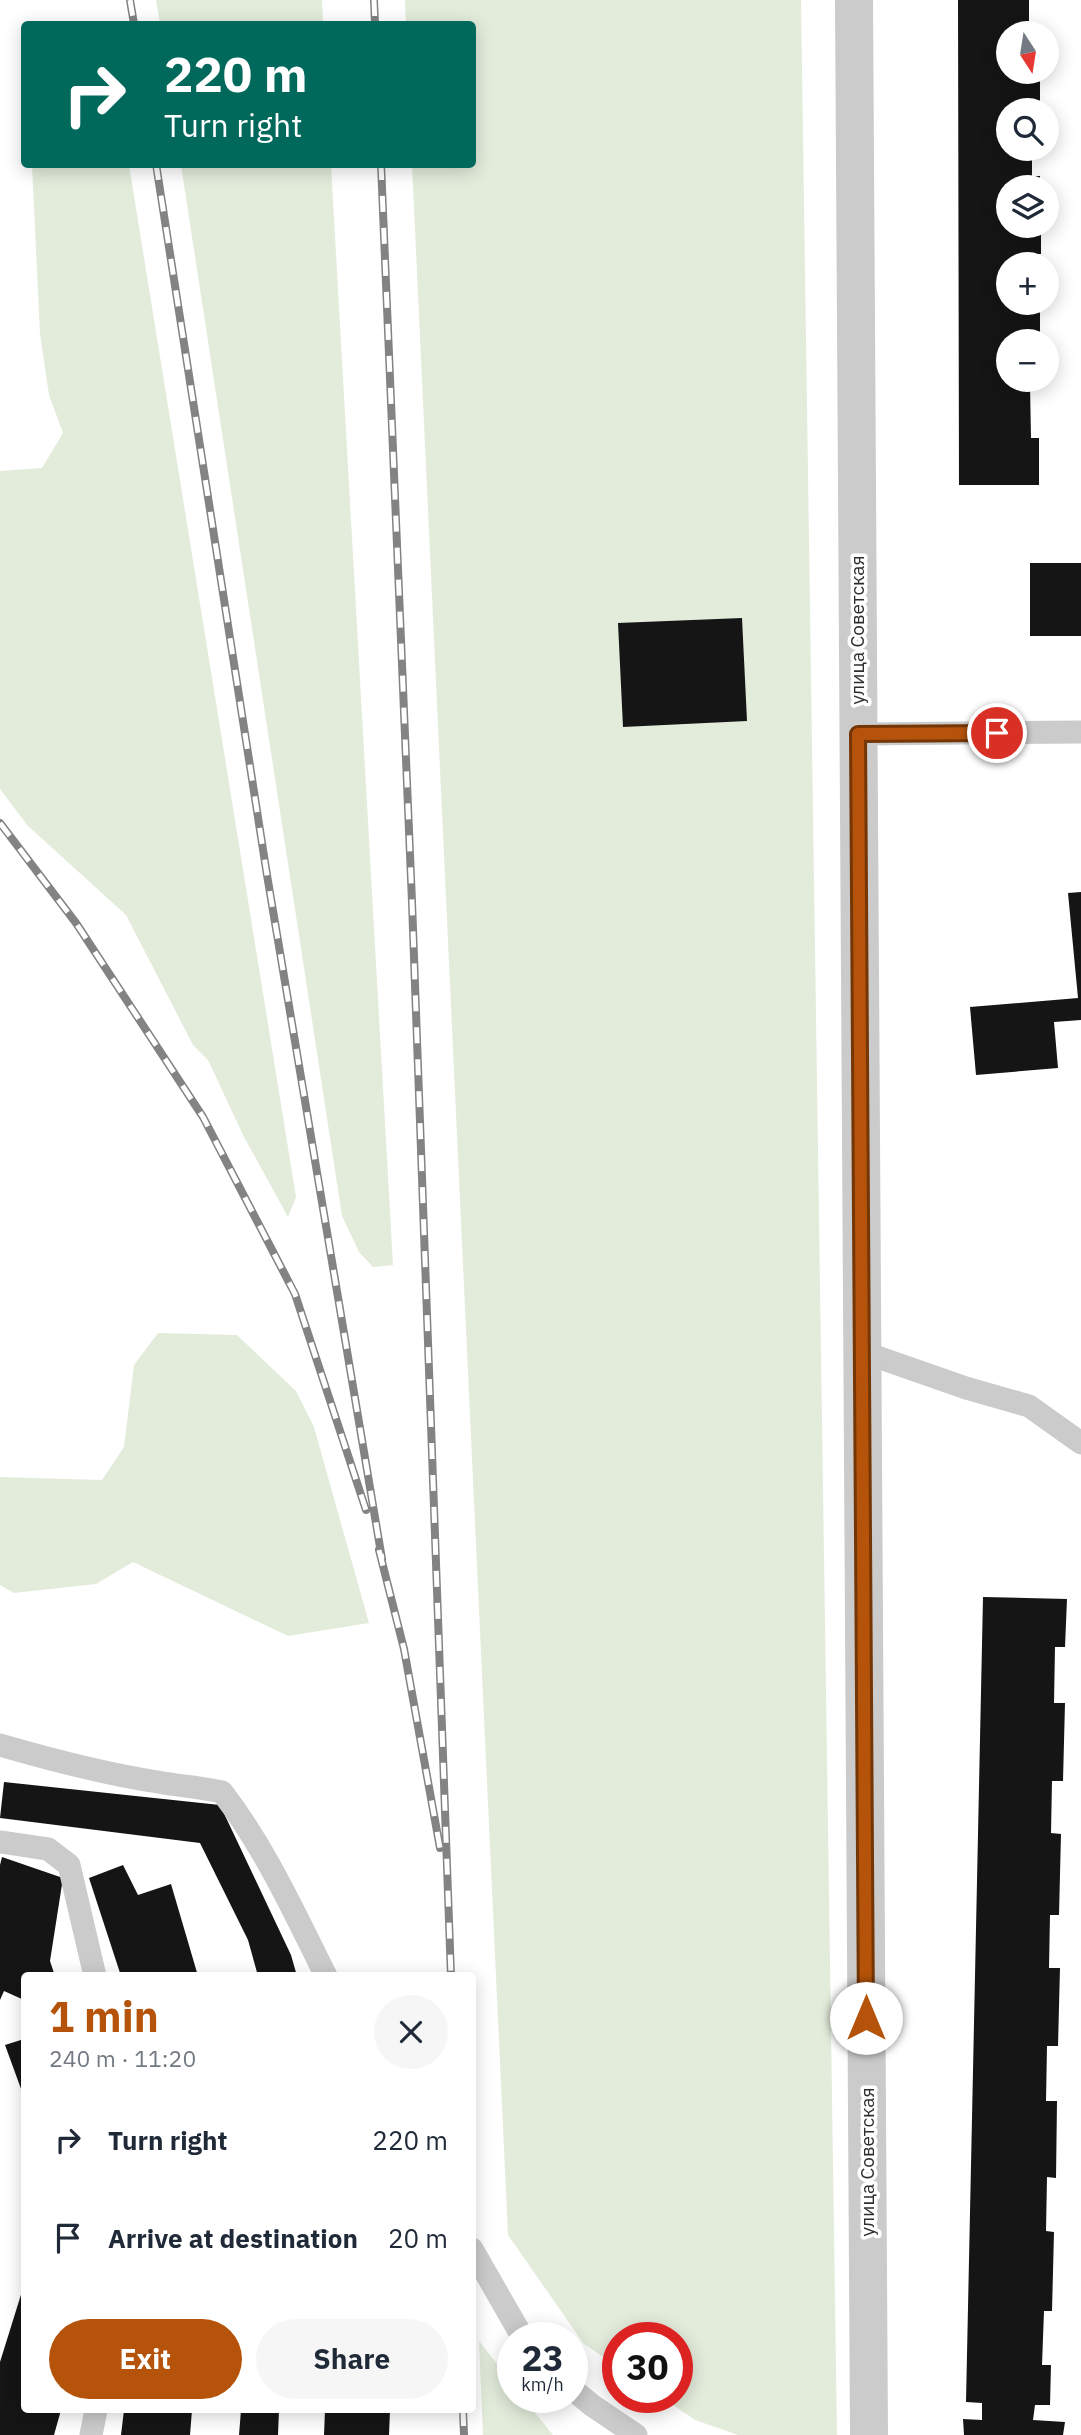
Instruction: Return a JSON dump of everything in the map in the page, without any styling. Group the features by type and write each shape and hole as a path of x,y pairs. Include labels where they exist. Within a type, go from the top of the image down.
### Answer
{"street":[{"name":"улица Советская","path":"854,0 869,2435"}],"lane":[{"path":"858,734 1081,732"},
{"path":"863,1352 966,1388 1029,1406 1081,1443"},
{"path":"0,1745 47,1759 222,1792 242,1818 274,1871 324,1972"},
{"path":"0,1842 48,1849 69,1865 94,1972"},
{"path":"476,2256 514,2322"},
{"path":"588,2402 636,2435"},
{"path":"91,2435 95,2413"}],"green space":[{"path":"156,0 322,0 323,21 160,21"},
{"path":"405,0 801,0 837,2435 738,2435 695,2420 685,2413 693,2413 693,2322 602,2322 602,2356 588,2347 588,2322 569,2322 508,2235 412,168 476,168 476,21 406,21"},
{"path":"32,168 129,168 296,1197 288,1217 243,1135 208,1060 193,1045 126,915 28,826 0,789 0,471 42,468 63,433 49,395 40,334"},
{"path":"181,168 331,168 393,1265 373,1267 359,1252 342,1216"},
{"path":"158,1333 237,1335 296,1391 314,1427 369,1623 288,1636 133,1562 96,1584 14,1593 0,1585 0,1477 102,1480 124,1447 134,1365"},
{"path":"479,2341 497,2364 497,2413 535,2413 553,2435 483,2435"}],"building":[{"path":"958,0 1029,0 1029,21 996,21 996,84 1040,84 1040,98 996,98 996,161 1032,161 1032,175 996,175 996,238 1041,238 1041,252 996,252 996,315 1040,315 1040,329 996,329 996,392 1030,392 1031,438 1039,438 1039,485 959,485"},
{"path":"1030,563 1081,563 1081,636 1030,636"},
{"path":"742,618 747,721 623,727 618,623"},
{"path":"1081,892 1081,1020 1054,1022 1058,1068 976,1075 970,1007 1078,998 1068,893"},
{"path":"983,1597 1067,1599 1065,1647 1055,1647 1054,1703 1065,1703 1063,1781 1052,1781 1051,1833 1061,1834 1059,1915 1050,1915 1049,1968 1060,1968 1058,2046 1047,2046 1046,2101 1057,2101 1056,2178 1047,2177 1046,2231 1054,2232 1052,2311 1044,2311 1042,2365 1051,2365 1050,2405 1035,2405 1033,2420 1065,2422 1063,2435 964,2435 963,2419 982,2420 982,2403 966,2402"},
{"path":"4,1782 220,1805 291,1955 296,1972 257,1972 248,1940 200,1843 0,1818"},
{"path":"2,1857 63,1878 50,1961 54,1972 21,1972 21,1999 4,1991 0,2000"},
{"path":"123,1865 138,1895 171,1884 197,1972 120,1972 89,1878"},
{"path":"21,2040 21,2089 5,2045"},
{"path":"21,2295 21,2413 60,2413 54,2435 0,2435 0,2362"},
{"path":"124,2413 192,2413 190,2435 121,2435"},
{"path":"241,2413 279,2413 278,2435 239,2435"},
{"path":"325,2413 390,2413 389,2435 324,2435"}],"railway":[{"path":"130,0 134,21"},
{"path":"374,0 375,21"},
{"path":"157,168 267,875 382,1559"},
{"path":"381,168 412,902 451,1972"},
{"path":"0,823 76,923 203,1117 295,1294 366,1510"},
{"path":"379,1550 404,1649 440,1848"},
{"path":"463,2413 464,2435"}],"route":[{"path":"866,2018 858,734 997,733"}]}
